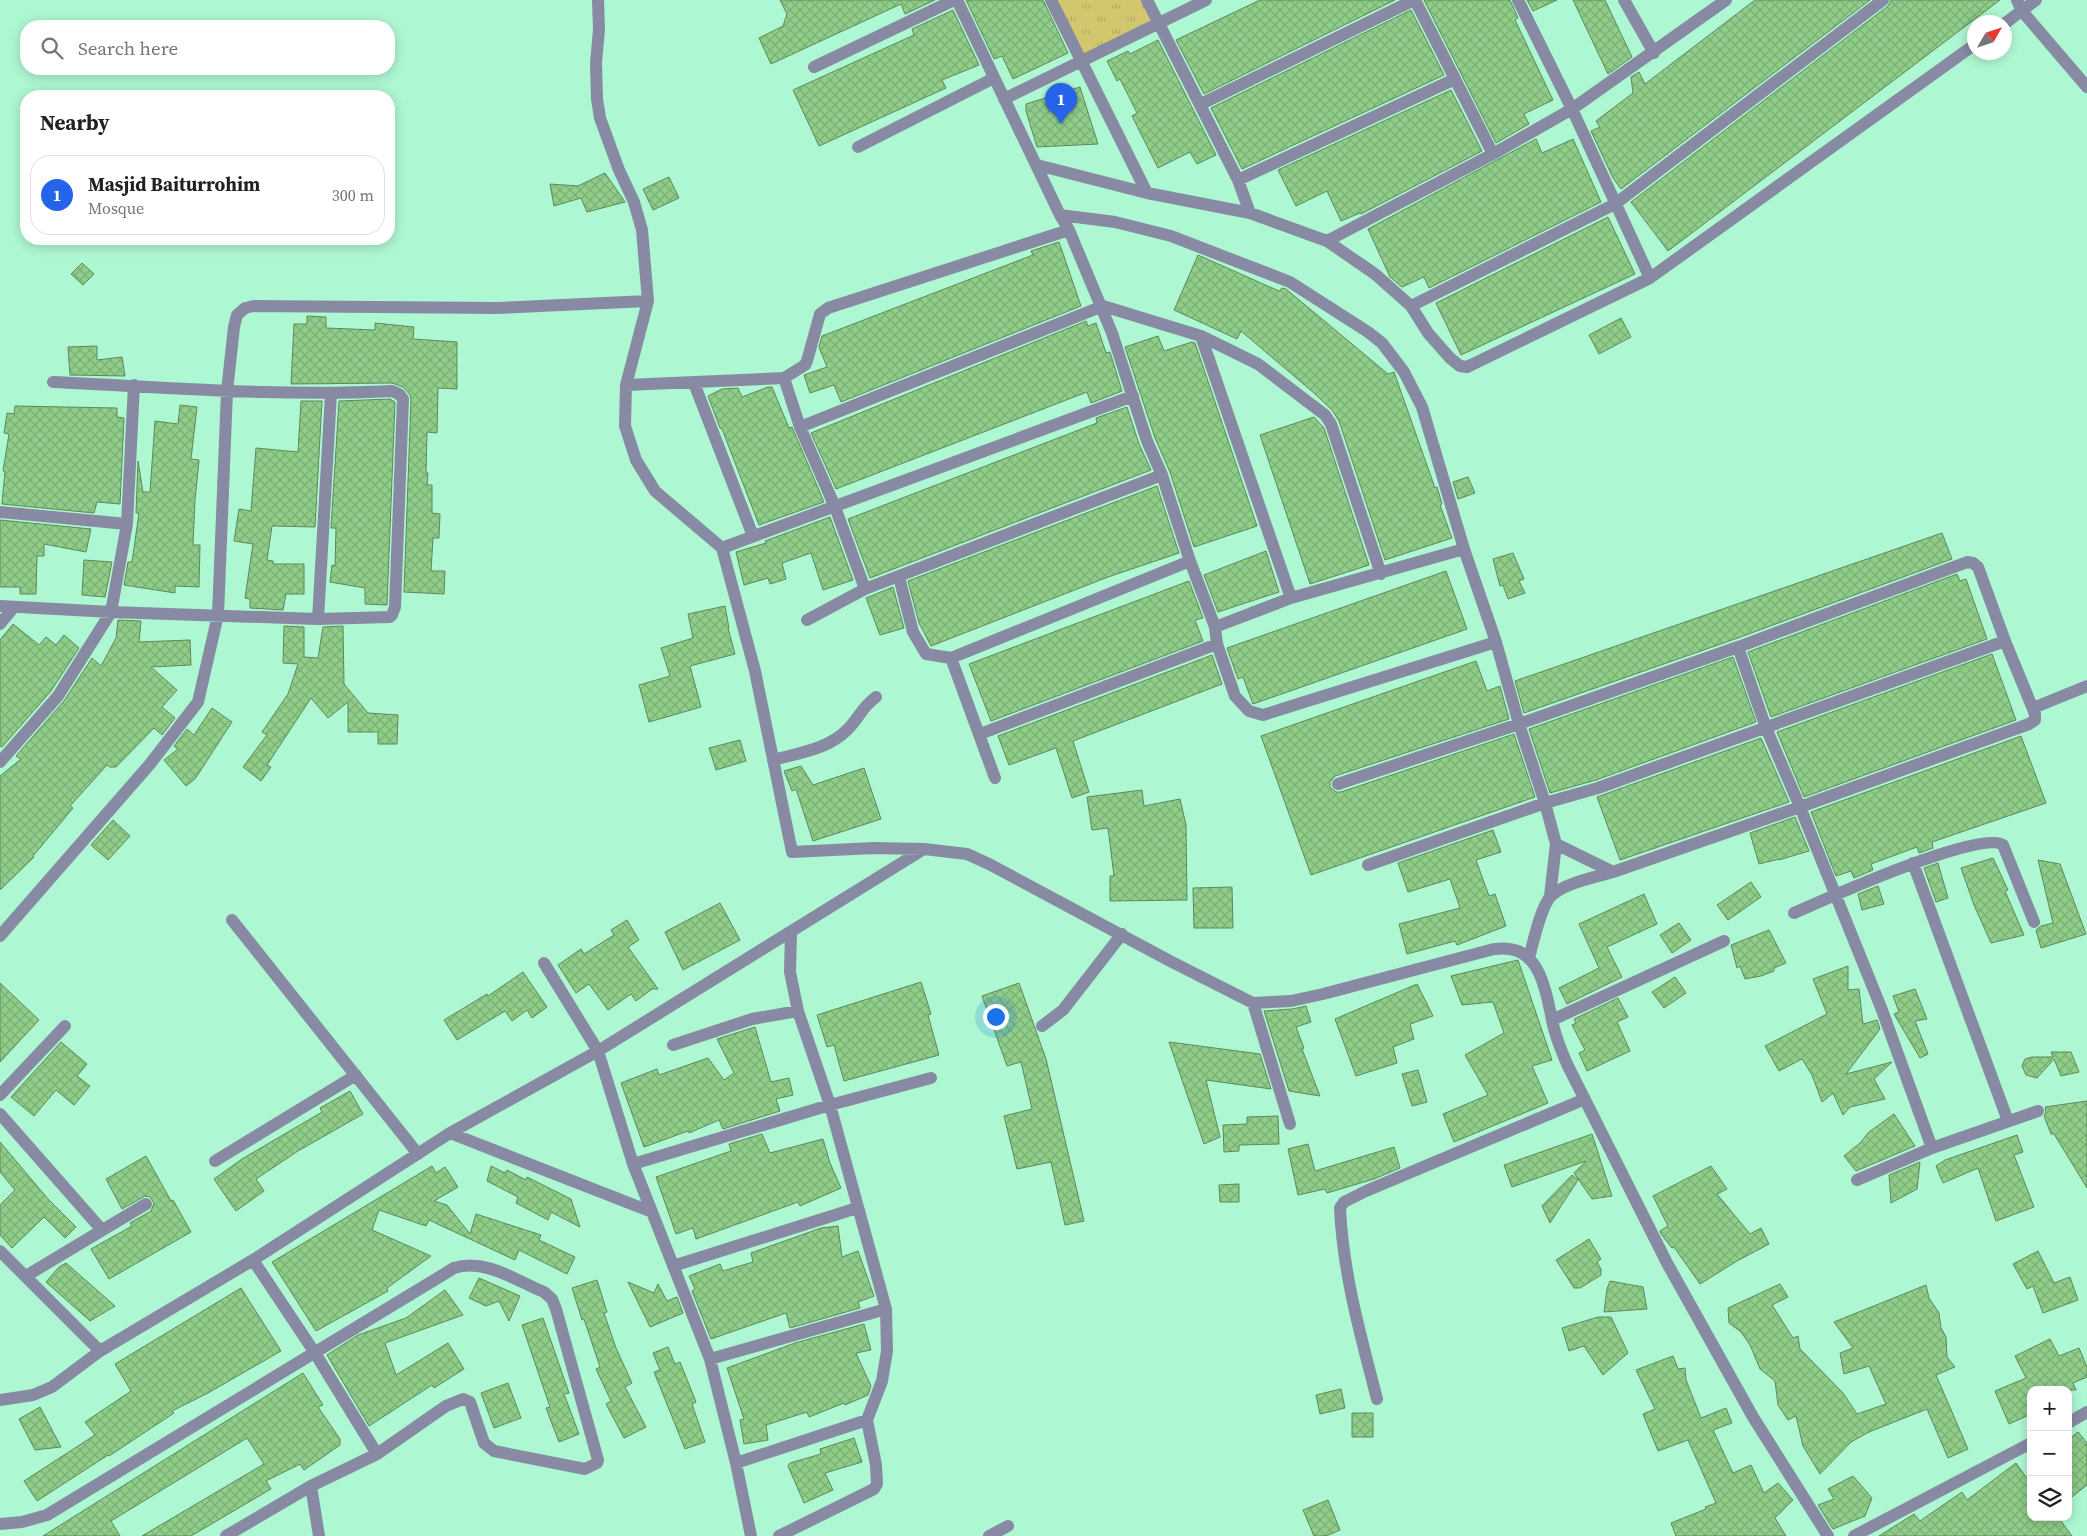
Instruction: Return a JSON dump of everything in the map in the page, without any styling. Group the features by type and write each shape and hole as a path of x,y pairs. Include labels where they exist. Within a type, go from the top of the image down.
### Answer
{"street":[{"path":"598,0 599,29 596,63 597,99 600,118 619,170 634,202 642,230 644,274 648,301 626,385 625,426 636,460 644,476 655,491 722,548 755,671 792,852 874,848 924,849 967,854 1007,873 1170,961 1253,1003 1292,1001 1494,949 1515,950 1529,958 1540,976 1567,1064 1672,1272 1753,1417 1828,1536"},
{"path":"814,67 955,0 1069,230 1102,306 1147,441 1162,475 1190,561 1215,627 1217,644 1235,696 1249,711 1263,715 1496,642"},
{"path":"1051,0 1147,193"},
{"path":"1147,0 1238,180 1250,213"},
{"path":"1004,99 1206,0"},
{"path":"1201,104 1415,0 1493,154"},
{"path":"1518,0 1572,110 1650,278"},
{"path":"1624,0 1654,53"},
{"path":"1327,241 1493,154 1572,110 1726,0"},
{"path":"1411,306 1615,204 1883,0"},
{"path":"2036,0 2019,6 2087,87"},
{"path":"1038,167 1147,193 1250,213 1327,241 1376,274 1411,306 1428,333 1450,358 1460,366 1467,367 1650,278 1967,50"},
{"path":"858,147 994,78"},
{"path":"1238,180 1455,79"},
{"path":"1060,215 1115,222 1171,236 1290,282 1382,343 1404,372 1422,407 1464,550 1496,642 1556,844 1550,896 1538,925 1529,958"},
{"path":"626,385 784,378 805,365 808,361 820,314 828,308 1069,230"},
{"path":"0,936 150,764 195,707 200,697 218,614 227,392 234,327 237,315 244,308 254,306 497,308 648,301"},
{"path":"800,427 1102,306 1201,336 1258,364 1325,415 1331,424 1381,574"},
{"path":"1201,336 1291,598"},
{"path":"784,378 800,427 835,507 865,589"},
{"path":"0,606 318,619 390,617 395,606 403,399 400,394 392,391 331,394 227,392 53,382"},
{"path":"694,383 753,536"},
{"path":"0,762 58,696 111,612 126,524 134,386"},
{"path":"318,619 331,394"},
{"path":"722,548 1133,396"},
{"path":"807,620 865,589 1162,475"},
{"path":"0,512 126,524"},
{"path":"1215,627 1291,598 1464,550"},
{"path":"899,576 913,632 926,654 951,658 1190,561"},
{"path":"1338,784 1519,724 1738,647 1967,562 1973,562 1978,567 2004,641 2033,708 2035,720 2029,724 1800,807 1566,887 1550,896"},
{"path":"0,624 14,607"},
{"path":"1368,864 1545,803 1598,788 2004,641"},
{"path":"980,734 1217,644"},
{"path":"1738,647 1766,728 1882,1010 1932,1148"},
{"path":"951,658 995,778"},
{"path":"2033,708 2087,686"},
{"path":"773,760 817,748 836,739 856,720 859,712 866,704 876,697"},
{"path":"1794,913 1914,863 1982,842 1999,842 2006,851 2034,922"},
{"path":"1556,844 1613,872"},
{"path":"0,1400 41,1393 100,1351 253,1260 450,1133 598,1051 924,849"},
{"path":"1914,863 2008,1121"},
{"path":"232,920 418,1154"},
{"path":"779,1536 874,1488 878,1484 867,1420 882,1381 888,1351 886,1309 873,1256 857,1208 830,1105 798,1011 790,972 791,932"},
{"path":"1042,1026 1063,1010 1122,934"},
{"path":"1552,1020 1724,941"},
{"path":"544,963 598,1051 633,1164 710,1359 736,1463 751,1536"},
{"path":"1253,1003 1290,1124"},
{"path":"673,1045 752,1019 798,1011"},
{"path":"0,1095 65,1026"},
{"path":"214,1161 356,1075"},
{"path":"633,1164 830,1105 930,1078"},
{"path":"1377,1400 1346,1269 1340,1208 1344,1202 1585,1099"},
{"path":"1857,1180 1932,1148 2038,1111"},
{"path":"0,1114 102,1230"},
{"path":"450,1133 652,1212"},
{"path":"26,1276 146,1204"},
{"path":"673,1266 857,1208"},
{"path":"0,1250 100,1351"},
{"path":"253,1260 315,1353 377,1454"},
{"path":"0,1524 22,1522 47,1514 450,1270 464,1265 488,1267 544,1292 552,1299 598,1460 594,1466 585,1469 494,1451 484,1443 472,1406 470,1402 464,1399 446,1406 377,1454 311,1486 226,1536"},
{"path":"710,1359 886,1309"},
{"path":"2072,1421 2087,1412"},
{"path":"736,1463 867,1420"},
{"path":"1854,1536 2027,1445"},
{"path":"311,1486 319,1536"},
{"path":"989,1536 1008,1526"}],"green space":[{"path":"1053,0 1148,0 1162,28 1085,66"}],"building":[{"path":"780,0 935,0 905,14 901,4 771,64 759,38 783,26 787,14"},
{"path":"966,0 1043,0 1068,53 1013,79 1002,56 994,59"},
{"path":"1260,0 1395,0 1204,94 1176,40"},
{"path":"1424,0 1510,0 1518,18 1515,20 1553,100 1524,114 1529,124 1496,143"},
{"path":"1527,0 1557,0 1533,11"},
{"path":"1573,0 1605,0 1632,57 1608,74"},
{"path":"1755,0 1870,0 1621,189 1613,178 1591,131 1600,127 1596,121 1633,93 1631,77 1639,72 1645,84"},
{"path":"1891,0 2000,0 1980,15 1967,15 1967,25 1668,251 1631,202 1888,6"},
{"path":"953,10 979,65 942,80 946,88 819,146 793,90 914,35 912,29"},
{"path":"1411,10 1444,75 1242,169 1211,108"},
{"path":"1158,40 1216,155 1197,164 1190,152 1158,168 1132,116 1137,113 1120,79 1117,81 1107,61 1128,51 1130,54"},
{"path":"1080,87 1098,144 1037,147 1026,111 1026,104"},
{"path":"1451,90 1482,151 1361,214 1341,221 1327,191 1296,206 1278,170"},
{"path":"1536,139 1542,153 1573,139 1601,202 1429,288 1424,277 1402,287 1390,277 1368,229"},
{"path":"605,173 625,202 587,212 581,198 554,206 550,184 578,186"},
{"path":"669,177 679,198 653,210 643,189"},
{"path":"1608,217 1635,274 1461,355 1436,303"},
{"path":"1059,242 1081,306 841,402 834,385 810,393 804,375 827,367 819,347 822,336 1033,255 1031,251"},
{"path":"1198,255 1279,291 1282,288 1286,289 1388,374 1394,372 1435,488 1437,487 1442,504 1440,505 1452,538 1385,560 1339,421 1332,410 1241,331 1237,339 1174,310"},
{"path":"82,263 94,274 83,285 71,274"},
{"path":"307,316 326,317 326,328 375,330 375,323 414,327 413,339 457,342 457,389 438,388 437,433 427,432 427,485 432,485 432,513 440,514 439,538 433,538 431,571 445,571 444,594 404,592 410,395 403,387 392,383 291,384 294,324 307,324"},
{"path":"1621,318 1631,337 1599,354 1589,335"},
{"path":"1086,321 1088,326 1096,323 1106,353 1110,352 1122,391 1091,403 1087,392 836,489 811,433"},
{"path":"1158,336 1164,351 1192,342 1195,343 1257,526 1194,547 1170,472 1155,438 1125,347"},
{"path":"97,346 97,360 122,357 125,376 70,375 68,347"},
{"path":"772,387 789,428 792,427 824,502 759,525 708,396 722,389 738,388 742,397"},
{"path":"390,399 395,402 387,605 365,604 365,588 330,582 332,565 335,566 336,528 331,528 339,401"},
{"path":"301,401 322,401 315,527 272,526 267,560 273,561 273,564 304,564 304,594 286,594 283,610 250,608 250,599 245,598 253,544 234,541 239,509 251,511 256,448 298,452"},
{"path":"180,405 197,407 191,459 199,460 193,545 200,545 199,587 175,586 175,593 124,585 128,562 132,562 139,513 136,513 138,461 143,492 150,492 155,421 178,424"},
{"path":"15,406 117,408 117,417 124,418 120,504 97,502 94,513 2,504 5,471 3,471 9,434 4,433 7,413 14,414"},
{"path":"1127,407 1139,444 1151,470 870,578 848,519 1097,423 1096,418"},
{"path":"1314,417 1324,428 1369,565 1310,584 1260,435"},
{"path":"1468,477 1475,493 1458,499 1453,482"},
{"path":"1157,486 1179,553 1108,577 931,646 919,623 908,581"},
{"path":"830,517 853,580 823,590 811,553 782,563 786,579 770,584 768,578 744,585 736,552 766,543 765,541"},
{"path":"0,520 91,529 86,552 44,544 44,556 37,556 36,594 20,594 20,587 0,587"},
{"path":"1942,533 1952,559 1735,639 1524,713 1515,681"},
{"path":"1266,551 1279,592 1218,612 1204,575"},
{"path":"1513,553 1524,579 1519,581 1525,593 1508,599 1503,585 1500,586 1493,559"},
{"path":"84,560 112,562 105,597 82,595"},
{"path":"1446,571 1467,629 1253,704 1243,677 1238,679 1227,648"},
{"path":"1957,574 1960,581 1966,579 1987,639 1771,717 1748,652"},
{"path":"1189,581 1203,618 1195,620 1203,641 991,721 969,664"},
{"path":"893,587 904,628 880,635 866,598"},
{"path":"725,606 728,628 735,654 690,666 701,707 649,722 639,685 670,676 661,648 693,638 688,614"},
{"path":"118,620 141,621 139,642 190,640 191,665 151,667 177,690 162,707 175,718 162,735 154,728 116,767 107,765 70,806 73,808 34,857 0,890 0,776 21,759 16,756 64,701 92,658 101,666 116,638"},
{"path":"13,624 39,645 46,637 56,645 64,635 79,648 51,691 2,747 0,746 0,640"},
{"path":"284,626 304,627 304,657 318,658 323,627 343,626 344,684 368,713 398,715 397,744 378,744 378,732 348,732 348,702 328,718 311,698 267,765 271,767 261,781 243,767 267,735 262,732 288,694 298,664 283,663"},
{"path":"1992,654 2016,720 1804,797 1777,732"},
{"path":"1212,655 1222,684 1073,741 1089,792 1072,798 1056,748 1009,765 998,736"},
{"path":"1733,657 1756,722 1596,780 1550,793 1529,729"},
{"path":"1476,661 1487,691 1500,686 1509,719 1335,776 1330,782 1330,787 1336,792 1341,792 1514,734 1535,797 1311,875 1261,736"},
{"path":"212,708 232,722 195,779 186,786 164,760 178,749 174,746 187,729 194,735"},
{"path":"2021,736 2046,803 1932,842 1933,848 1919,853 1917,847 1871,864 1873,870 1854,878 1851,871 1836,876 1811,812"},
{"path":"1761,738 1789,802 1620,860 1597,797"},
{"path":"740,740 746,761 716,770 709,748"},
{"path":"801,766 813,785 864,768 881,819 813,841 796,789 792,791 784,771"},
{"path":"1142,790 1144,806 1180,799 1186,825 1187,900 1110,901 1110,876 1114,876 1108,828 1092,830 1087,797"},
{"path":"1795,817 1809,851 1759,864 1750,833"},
{"path":"113,820 130,836 108,860 91,845"},
{"path":"1493,830 1501,852 1476,860 1489,896 1495,894 1506,926 1457,945 1455,941 1407,954 1399,924 1460,908 1450,879 1408,892 1398,863"},
{"path":"1993,858 2008,890 2005,891 2024,935 1991,943 1974,905 1961,868"},
{"path":"2038,860 2060,864 2086,934 2041,948 2036,930 2041,926 2053,923"},
{"path":"1938,863 1948,898 1936,902 1924,868"},
{"path":"1751,882 1761,897 1728,920 1717,905"},
{"path":"1878,886 1884,904 1862,910 1858,894"},
{"path":"1232,887 1233,928 1194,928 1193,888"},
{"path":"1644,894 1657,924 1607,947 1622,977 1567,1004 1559,988 1599,968 1579,924"},
{"path":"720,903 740,940 683,970 665,932"},
{"path":"627,920 639,940 628,947 658,989 652,989 636,1001 631,994 608,1010 589,984 576,993 558,965 581,949 584,954 614,935 611,930"},
{"path":"1679,923 1691,940 1672,953 1660,935"},
{"path":"1769,930 1786,963 1774,968 1774,971 1745,979 1740,966 1737,968 1731,945"},
{"path":"1518,960 1552,1060 1532,1066 1548,1103 1454,1142 1443,1114 1488,1095 1465,1055 1504,1033 1493,1002 1462,1005 1451,976"},
{"path":"1848,966 1848,990 1859,989 1863,1024 1877,1020 1880,1029 1846,1074 1892,1062 1874,1079 1885,1099 1850,1107 1843,1115 1833,1093 1822,1102 1812,1075 1802,1059 1779,1071 1765,1046 1827,1014 1813,979"},
{"path":"523,972 547,1007 532,1018 527,1010 512,1021 505,1011 457,1040 444,1020 487,994 488,996"},
{"path":"1675,977 1686,993 1664,1008 1652,992"},
{"path":"921,982 931,1014 928,1015 939,1055 844,1081 834,1045 827,1047 817,1015"},
{"path":"0,983 39,1020 0,1062"},
{"path":"1019,983 1046,1059 1084,1221 1065,1225 1051,1162 1017,1169 1004,1116 1032,1109 1021,1062 1007,1066 982,996"},
{"path":"1417,984 1433,1016 1410,1024 1414,1039 1393,1047 1397,1063 1356,1076 1335,1019"},
{"path":"1915,989 1927,1019 1915,1021 1928,1054 1920,1058 1894,1014 1899,1012 1893,996"},
{"path":"1618,998 1628,1017 1617,1022 1630,1051 1587,1071 1579,1053 1585,1050 1572,1025 1576,1023 1574,1019"},
{"path":"1306,1006 1311,1022 1296,1027 1304,1048 1302,1049 1320,1096 1289,1091 1264,1011"},
{"path":"755,1027 771,1082 789,1078 793,1095 776,1099 780,1111 723,1129 719,1120 689,1133 688,1131 644,1147 621,1083 657,1069 659,1075 708,1058 724,1080 734,1073 717,1039"},
{"path":"61,1042 87,1064 77,1076 90,1086 74,1105 56,1090 34,1116 11,1097"},
{"path":"1169,1042 1260,1054 1271,1089 1206,1080 1220,1137 1204,1144"},
{"path":"2051,1052 2071,1052 2079,1072 2061,1076 2054,1059 2037,1078 2026,1075 2022,1066 2025,1059 2053,1057"},
{"path":"1418,1070 1427,1102 1412,1106 1402,1074"},
{"path":"350,1091 363,1114 298,1151 256,1179 264,1191 236,1211 214,1179 242,1159 322,1112 320,1108"},
{"path":"2087,1101 2087,1188 2054,1134 2051,1134 2044,1116 2046,1112 2045,1107"},
{"path":"1894,1114 1915,1146 1856,1171 1844,1156 1860,1143 1869,1132"},
{"path":"1278,1116 1279,1144 1239,1145 1239,1151 1224,1152 1223,1125 1247,1124 1247,1117"},
{"path":"762,1134 770,1153 823,1139 830,1163 841,1188 800,1206 798,1202 696,1239 693,1228 676,1234 656,1177 731,1151 729,1144"},
{"path":"1592,1134 1612,1196 1592,1199 1574,1173 1586,1161 1512,1187 1504,1165"},
{"path":"2017,1135 2023,1152 2014,1155 2034,1207 1996,1221 1978,1168 1943,1183 1936,1166 1945,1160"},
{"path":"0,1142 48,1199 76,1227 65,1238 44,1217 12,1248 0,1235 0,1205 15,1190 0,1172"},
{"path":"1308,1144 1315,1171 1394,1147 1400,1168 1374,1179 1327,1193 1325,1189 1298,1195 1288,1149"},
{"path":"146,1156 191,1232 109,1279 91,1249 132,1226 130,1223 151,1211 154,1203 150,1197 145,1196 122,1209 106,1179"},
{"path":"1920,1162 1917,1189 1891,1203 1889,1175"},
{"path":"432,1166 436,1173 445,1167 458,1187 434,1201 447,1205 470,1234 476,1214 541,1235 539,1240 575,1257 567,1274 519,1250 515,1260 429,1220 426,1226 379,1210 372,1230 431,1256 387,1288 388,1291 316,1331 272,1262"},
{"path":"491,1166 505,1173 507,1170 526,1180 527,1177 571,1199 580,1227 551,1212 548,1220 516,1203 518,1197 487,1181"},
{"path":"1711,1166 1727,1189 1717,1194 1750,1234 1761,1228 1769,1244 1700,1284 1674,1247 1672,1248 1661,1234 1660,1231 1668,1226 1653,1196"},
{"path":"1572,1175 1578,1180 1550,1223 1542,1206"},
{"path":"1239,1184 1239,1202 1220,1202 1219,1185"},
{"path":"838,1226 842,1257 858,1251 874,1296 858,1302 860,1308 790,1328 786,1313 711,1339 692,1291 695,1289 689,1276 720,1264 723,1271 753,1262 751,1253 821,1228"},
{"path":"1589,1239 1601,1259 1597,1262 1601,1269 1601,1275 1580,1288 1574,1288 1556,1260"},
{"path":"2038,1251 2054,1283 2070,1277 2078,1300 2043,1313 2033,1286 2027,1289 2013,1264"},
{"path":"66,1263 115,1306 90,1321 46,1282 59,1267"},
{"path":"479,1278 520,1296 509,1321 499,1301 486,1306 469,1298"},
{"path":"597,1280 607,1312 604,1313 616,1348 632,1383 625,1387 646,1427 624,1438 606,1404 611,1401 596,1369 600,1367 572,1288"},
{"path":"1610,1281 1643,1287 1647,1309 1604,1312"},
{"path":"628,1282 654,1293 658,1284 667,1301 677,1297 683,1313 650,1327"},
{"path":"1780,1284 1788,1297 1772,1305 1793,1338 1798,1336 1800,1349 1843,1393 1857,1414 1886,1404 1869,1366 1844,1374 1840,1353 1853,1348 1834,1322 1926,1285 1929,1298 1939,1313 1941,1328 1946,1337 1947,1357 1955,1367 1936,1375 1968,1449 1948,1458 1927,1409 1869,1432 1851,1442 1820,1474 1803,1446 1796,1416 1788,1420 1778,1405 1775,1381 1760,1369 1750,1345 1741,1332 1729,1323 1728,1308"},
{"path":"241,1288 281,1351 208,1393 172,1411 174,1413 37,1501 24,1481 95,1435 85,1422 131,1391 115,1364"},
{"path":"445,1290 463,1315 385,1343 396,1375 448,1343 464,1369 434,1388 432,1385 369,1426 327,1355 358,1335 406,1318"},
{"path":"1598,1317 1611,1317 1628,1353 1603,1375 1584,1346 1569,1351 1562,1328"},
{"path":"543,1318 569,1393 564,1394 579,1434 559,1442 546,1408 550,1407 522,1325"},
{"path":"864,1324 871,1350 856,1353 871,1386 868,1395 809,1417 807,1412 766,1425 768,1440 744,1444 740,1420 744,1419 727,1368 795,1343"},
{"path":"2050,1339 2059,1356 2079,1348 2087,1367 2087,1377 2073,1383 2076,1390 2072,1390 2072,1386 2027,1386 2027,1416 2009,1424 1995,1391 2026,1378 2015,1356"},
{"path":"668,1347 675,1364 680,1362 696,1402 692,1404 705,1442 685,1449 654,1372 660,1370 653,1353"},
{"path":"1673,1356 1678,1369 1685,1368 1686,1380 1701,1418 1726,1408 1732,1423 1713,1430 1733,1473 1751,1465 1764,1493 1778,1483 1793,1500 1775,1518 1786,1536 1676,1536 1671,1523 1716,1503 1688,1440 1658,1451 1643,1414 1655,1409 1636,1370"},
{"path":"303,1373 323,1405 318,1407 340,1439 340,1445 304,1470 300,1464 266,1481 271,1489 191,1536 142,1536 264,1464 247,1438 111,1521 120,1536 43,1536"},
{"path":"508,1383 521,1418 494,1428 481,1393"},
{"path":"1341,1389 1345,1408 1320,1414 1316,1395"},
{"path":"40,1407 61,1447 35,1450 19,1419"},
{"path":"1352,1413 1373,1413 1373,1437 1352,1437"},
{"path":"2078,1432 2087,1443 2087,1485 2072,1497 2072,1476 2072,1437"},
{"path":"854,1438 862,1462 825,1473 833,1490 804,1503 788,1466 790,1463 821,1454 820,1449"},
{"path":"2016,1463 2027,1478 2027,1521 2061,1521 2072,1536 1879,1536 1914,1514 1920,1521 1962,1492 1967,1500"},
{"path":"1853,1476 1872,1498 1865,1516 1833,1529 1818,1505 1834,1499 1828,1489"},
{"path":"1328,1500 1340,1530 1326,1536 1314,1536 1303,1510"}],"place":[{"name":"Masjid Baiturrohim","path":"1061,124"}]}
